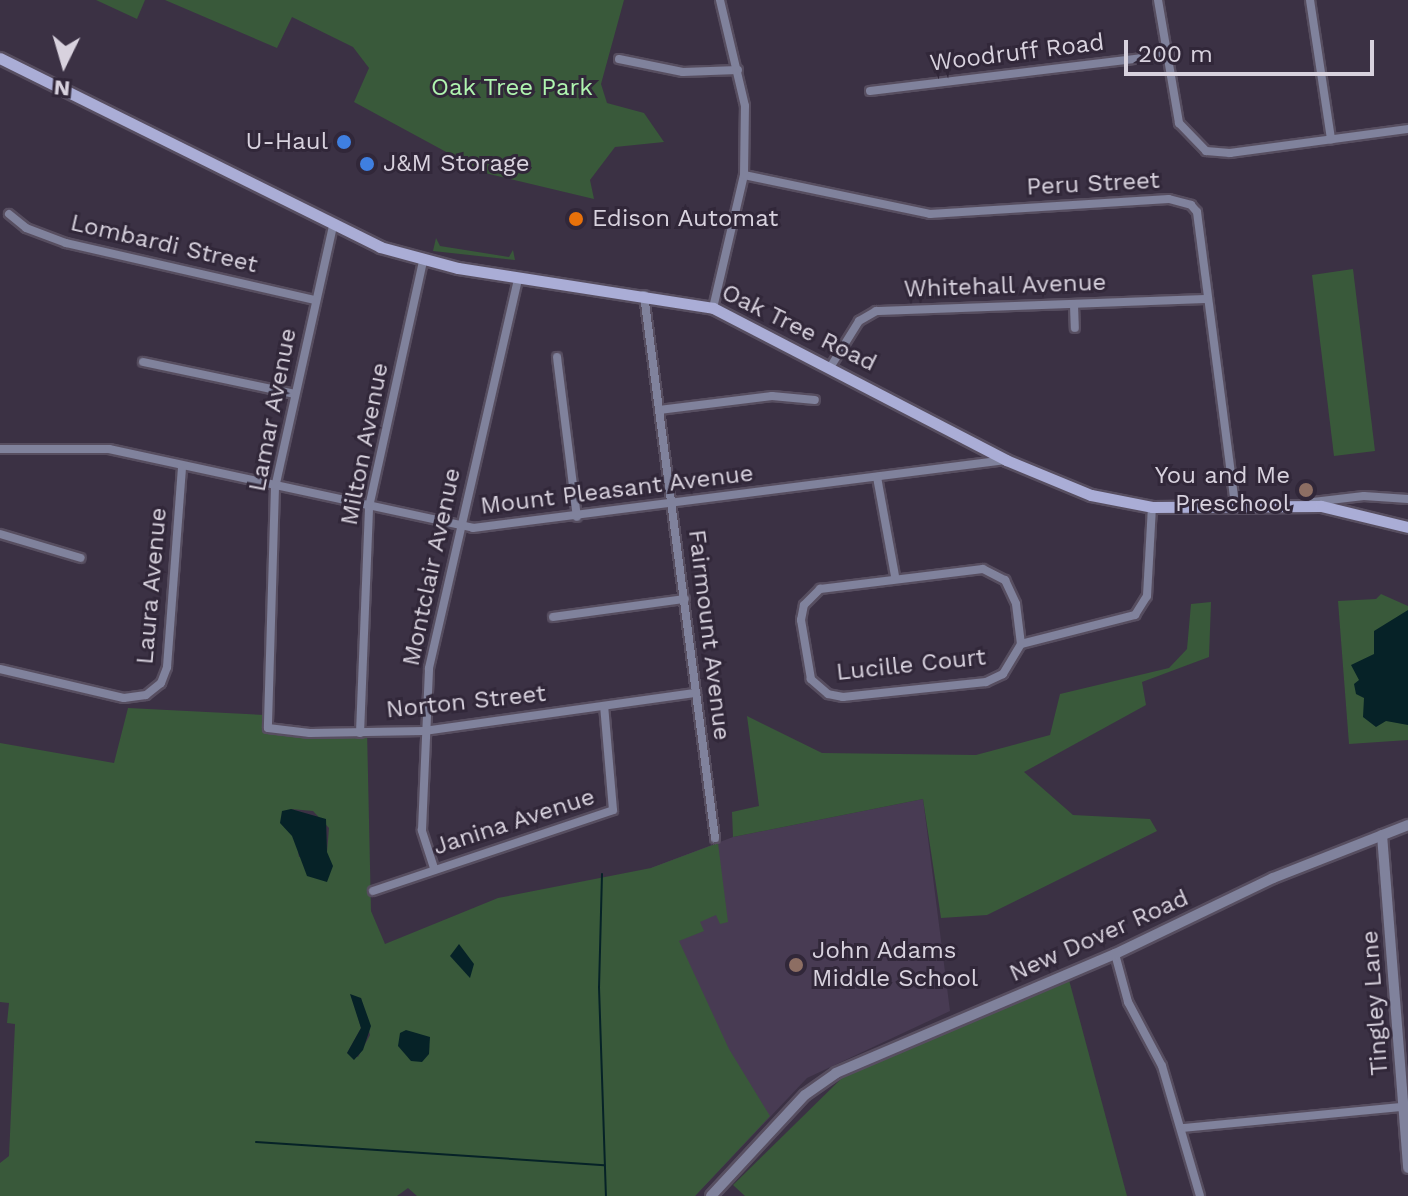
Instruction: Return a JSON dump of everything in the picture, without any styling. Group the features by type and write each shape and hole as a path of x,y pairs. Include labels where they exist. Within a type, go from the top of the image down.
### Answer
{"main road":[{"name":"Oak Tree Road","path":"0,58 333,226 423,261 518,278 644,294 713,308 831,366 1006,460 1091,495 1152,507 1305,504 1408,527"}],"street":[{"path":"713,308 744,175 745,106 720,0"},
{"path":"1158,0 1179,123 1206,151 1230,153 1408,129"},
{"path":"1310,0 1331,139"},
{"name":"Woodruff Road","path":"870,91 1169,55"},
{"path":"619,59 683,72 738,70"},
{"name":"Peru Street","path":"744,175 930,214 1181,200 1197,212 1235,506"},
{"name":"Lombardi Street","path":"9,214 26,228 66,243 315,300"},
{"name":"Lamar Avenue","path":"266,700 275,487 333,226"},
{"name":"Milton Avenue","path":"360,733 369,507 423,261"},
{"name":"Montclair Avenue","path":"434,868 422,830 429,668 518,278"},
{"name":"Fairmount Avenue","path":"644,294 715,838"},
{"name":"Whitehall Avenue","path":"831,366 859,321 876,311 1208,299"},
{"path":"1074,305 1075,328"},
{"path":"557,357 577,517"},
{"path":"143,362 295,394"},
{"path":"659,410 772,396 815,400"},
{"name":"Mount Pleasant Avenue","path":"0,449 75,445 460,528 672,506 1006,460"},
{"name":"Laura Avenue","path":"0,669 124,698 146,695 161,683 167,667 182,467"},
{"path":"877,477 895,576"},
{"path":"1305,504 1336,497 1408,499"},
{"path":"1021,644 1135,615 1147,596 1152,507"},
{"path":"0,534 81,558"},
{"name":"Lucille Court","path":"991,571 1013,594 1021,644 1010,668 986,682 843,697 822,690 806,668 801,620 808,599 827,586 895,576 991,571"},
{"path":"553,617 685,599"},
{"name":"Norton Street","path":"266,700 266,724 275,731 360,733 424,731 696,693"},
{"name":"Janina Avenue","path":"373,891 613,810 604,706"},
{"name":"New Dover Road","path":"711,1196 805,1095 836,1073 1115,954 1273,878 1408,825"},
{"name":"Tingley Lane","path":"1382,835 1408,1168"},
{"path":"1115,954 1128,1002 1162,1066 1183,1128 1200,1196"},
{"path":"1183,1128 1402,1107"}],"shaded area":[{"path":"1408,610 1408,725 1386,721 1376,727 1363,717 1364,698 1356,694 1354,684 1359,680 1351,665 1374,654 1374,631"},
{"name":"John Adams Middle School","path":"923,799 950,1011 807,1078 695,1196 651,868 733,837"},
{"path":"291,809 326,819 327,852 333,866 327,882 307,876 292,836 280,823 282,811"},
{"path":"459,944 474,964 470,978 450,956"},
{"path":"350,994 361,998 371,1026 363,1050 354,1060 347,1053 361,1028"},
{"path":"406,1030 430,1037 429,1054 422,1062 411,1061 398,1046 400,1033"}],"green space":[{"path":"96,0 145,0 137,19"},
{"name":"Oak Tree Park","path":"165,0 624,0 601,84 607,103 644,113 664,142 615,147 590,180 594,199 485,173 354,102 369,68 353,47 292,17 277,48"},
{"path":"436,238 440,246 509,257 513,250 515,260 433,251"},
{"path":"1353,269 1375,451 1334,456 1312,275"},
{"path":"1381,594 1408,606 1408,740 1349,744 1338,601 1376,599"},
{"path":"1211,602 1209,657 1142,682 1146,705 1024,772 1073,815 1150,819 1157,831 987,915 941,918 923,799 733,837 732,812 759,806 747,716 822,753 976,755 1050,735 1060,694 1169,668 1187,649 1191,604"},
{"path":"128,708 265,715 265,728 367,730 371,911 385,944 498,898 651,868 718,843 728,922 720,924 716,915 700,922 704,931 679,941 729,1049 770,1116 695,1196 417,1196 408,1188 397,1196 0,1196 0,1163 9,1156 15,1024 7,1023 9,1003 0,1002 0,743 114,763","holes":["291,809 313,811 329,828 327,852 299,857","361,998 370,1035 358,1057 347,1053 361,1028 355,1007"]},
{"path":"1069,980 1127,1196 745,1196 733,1185 842,1078"}],"waterway":[{"path":"602,874 599,987 606,1196"},
{"path":"256,1142 604,1165"}],"place":[{"name":"U-Haul","path":"344,142"},
{"name":"J&M Storage","path":"367,164"},
{"name":"Edison Automat","path":"576,219"},
{"name":"You and Me Preschool","path":"1306,490"},
{"name":"John Adams Middle School","path":"796,965"}]}
